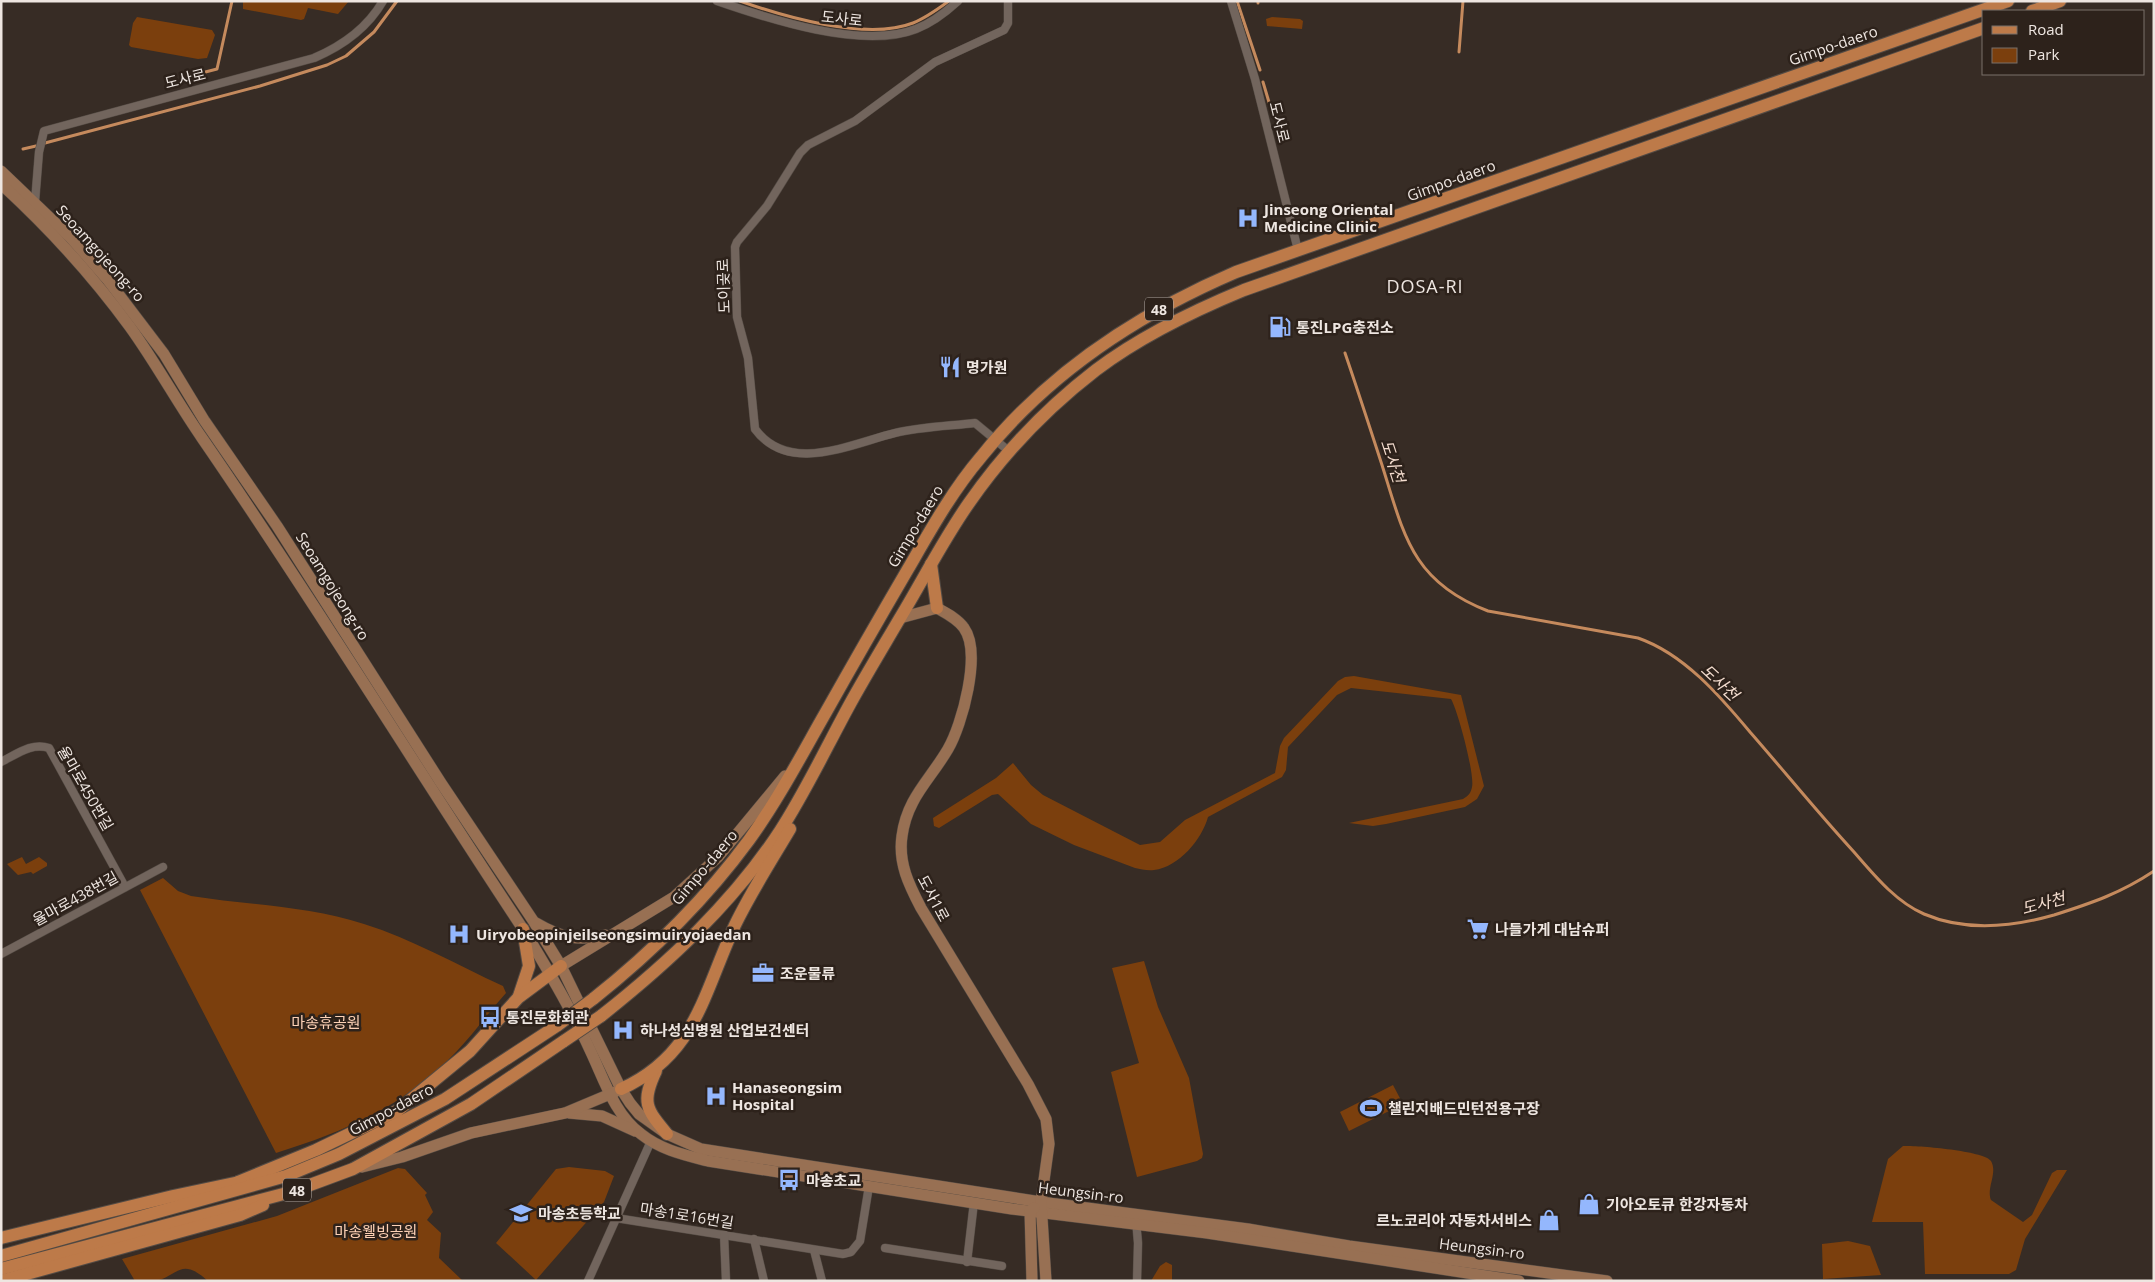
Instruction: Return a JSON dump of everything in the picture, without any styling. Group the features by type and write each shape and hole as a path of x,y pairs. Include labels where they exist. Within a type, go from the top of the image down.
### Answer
{"main road":[{"name":"Gimpo-daero","path":"1982,10 2008,1"},
{"path":"2035,10 2060,1"},
{"name":"Gimpo-daero","path":"1,1256 286,1176 339,1154 445,1099 558,1025 632,967 699,901 750,839 947,502 995,440 1058,378 1129,326 1210,283 1298,250 1982,10"},
{"name":"48","path":"1,1269 291,1192 353,1169 471,1104 601,1016 643,983 694,936 744,879 780,830 930,564 969,503 1010,452 1066,395 1104,365 1153,334 1222,299 1302,268 1982,29"},
{"name":"Seoamgojeong-ro","path":"1,171 35,202 107,279 164,354 204,420 277,526 436,775 556,970 596,1048"},
{"name":"Seoamgojeong-ro","path":"1,184 32,212 67,250 128,325 188,418 266,531 529,925"},
{"path":"900,618 937,608 930,564"},
{"name":"도사1로","path":"937,608 955,619 968,634 971,649 970,672 953,738 940,762 918,791 907,814 902,837 903,865 907,881 921,908 1028,1084 1046,1119 1049,1144 1042,1207 1046,1281"},
{"path":"238,1182 316,1150 397,1111 470,1051 518,998 556,970 674,897 718,857 796,763"},
{"path":"353,1169 402,1157 471,1133 565,1113 616,1092 640,1080 657,1068 670,1056 691,1028 735,925 759,880 793,825 814,769"},
{"path":"518,998 529,966 529,925 575,940 594,938 617,932"},
{"name":"Heungsin-ro","path":"596,1048 616,1092 640,1134 677,1153 708,1161 1030,1211"},
{"path":"657,1068 648,1087 646,1103 652,1116 667,1134"},
{"name":"Heungsin-ro","path":"616,1092 639,1114 667,1134 701,1149 1042,1207 1248,1229 1349,1246 1607,1281"},
{"path":"565,1113 602,1116 640,1134"},
{"path":"1,1238 173,1196 238,1182 286,1176"},
{"path":"1,1281 240,1215 291,1192"},
{"path":"1032,1281 1030,1211 1042,1207"},
{"name":"Heungsin-ro","path":"1135,1218 1519,1281"}],"street":[{"name":"도사로","path":"35,202 39,152 44,131 314,58 328,52 355,33 383,1"},
{"name":"도사로","path":"717,1 799,27 830,32 880,35 916,29 958,1"},
{"name":"도이곶로","path":"1008,1 1008,23 1004,30 935,62 855,121 808,145 800,153 767,206 755,223 737,242 735,248 737,317 748,358 755,429 761,438 791,453 802,454 835,450 906,431 975,423 1010,452"},
{"name":"도사로","path":"1231,1 1255,79 1298,250"},
{"name":"율마로450번길","path":"1,762 27,749 40,745 49,748 125,886"},
{"name":"율마로438번길","path":"1,954 162,867"},
{"path":"588,1281 651,1140"},
{"name":"마송1로16번길","path":"616,1218 843,1254 856,1248 860,1241 869,1186"},
{"path":"968,1262 974,1202"},
{"path":"1135,1218 1137,1281"},
{"path":"724,1234 726,1281"},
{"path":"754,1239 764,1281"},
{"path":"885,1248 1002,1266"},
{"path":"814,1250 822,1281"}],"green space":[{"path":"243,1 349,1 338,14 308,8 304,19 301,20 243,9"},
{"path":"137,17 212,30 215,35 207,58 198,59 131,47 129,45 133,23"},
{"path":"1272,17 1300,19 1303,21 1302,29 1267,26 1266,19"},
{"path":"1354,676 1461,695 1484,786 1477,799 1465,807 1386,824 1373,826 1349,823 1463,799 1471,791 1472,787 1471,770 1465,743 1458,716 1451,699 1351,688 1337,695 1288,747 1286,770 1282,777 1208,817 1201,834 1188,851 1172,864 1163,868 1144,870 1135,868 1074,845 1031,824 998,794 992,795 939,828 934,826 933,818 996,778 1013,763 1031,785 1043,795 1140,845 1160,842 1185,820 1275,773 1280,746 1284,738 1338,681 1345,677"},
{"path":"22,857 26,864 39,857 47,863 47,866 33,874 31,872 18,875 7,864"},
{"name":"마송휴공원","path":"163,878 178,891 191,896 321,913 382,930 503,986 506,993 457,1051 417,1087 395,1102 350,1126 327,1136 276,1153 140,890"},
{"path":"1144,961 1158,1007 1189,1078 1203,1154 1202,1158 1197,1161 1137,1177 1111,1072 1139,1063 1112,968"},
{"name":"챌린지배드민턴전용구장","path":"1393,1085 1403,1104 1349,1131 1340,1112"},
{"path":"1903,1146 1950,1149 1986,1157 1993,1166 1990,1191 1991,1200 2023,1222 2032,1215 2052,1173 2057,1170 2067,1170 2025,1239 2016,1270 2009,1274 1925,1274 1923,1222 1872,1222 1888,1159"},
{"path":"569,1167 605,1171 614,1176 604,1202 536,1280 496,1243 556,1169"},
{"name":"마송웰빙공원","path":"398,1168 405,1169 427,1193 425,1195 433,1212 427,1220 441,1233 439,1258 463,1281 208,1281 199,1274 185,1269 155,1281 135,1281 122,1259 277,1216"},
{"path":"1848,1241 1870,1246 1881,1275 1823,1279 1822,1244"},
{"path":"1166,1262 1172,1265 1172,1281 1151,1281 1160,1266"}],"waterway":[{"path":"179,85 186,77 217,69 232,1"},
{"path":"45,143 260,86 327,65 346,56 374,32 397,1"},
{"path":"740,1 802,20 826,25 873,29 894,28 913,23 949,1"},
{"path":"1237,1 1260,70"},
{"path":"1459,52 1463,1"},
{"path":"1263,82 1271,109"},
{"path":"23,149 36,146"},
{"name":"도사천","path":"1345,353 1405,534 1427,571 1442,586 1488,611 1638,638 1671,654 1714,691 1878,879 1914,909 1940,920 1956,923 1989,926 2005,925 2054,915 2094,902 2154,871"}],"place":[{"name":"Jinseong Oriental Medicine Clinic","path":"1248,218"},
{"name":"통진LPG충전소","path":"1280,327"},
{"name":"명가원","path":"950,367"},
{"name":"나들가게 대남슈퍼","path":"1478,929"},
{"name":"Uiryobeopinjeilseongsimuiryojaedan","path":"459,934"},
{"name":"조운물류","path":"763,973"},
{"name":"통진문화회관","path":"490,1017"},
{"name":"하나성심병원 산업보건센터","path":"623,1030"},
{"name":"Hanaseongsim Hospital","path":"716,1096"},
{"name":"챌린지배드민턴전용구장","path":"1371,1108"},
{"name":"마송초교","path":"789,1180"},
{"name":"기아오토큐 한강자동차","path":"1589,1204"},
{"name":"마송초등학교","path":"521,1213"},
{"name":"르노코리아 자동차서비스","path":"1549,1220"}],"district":[{"name":"DOSA-RI","path":"1425,286"}]}
